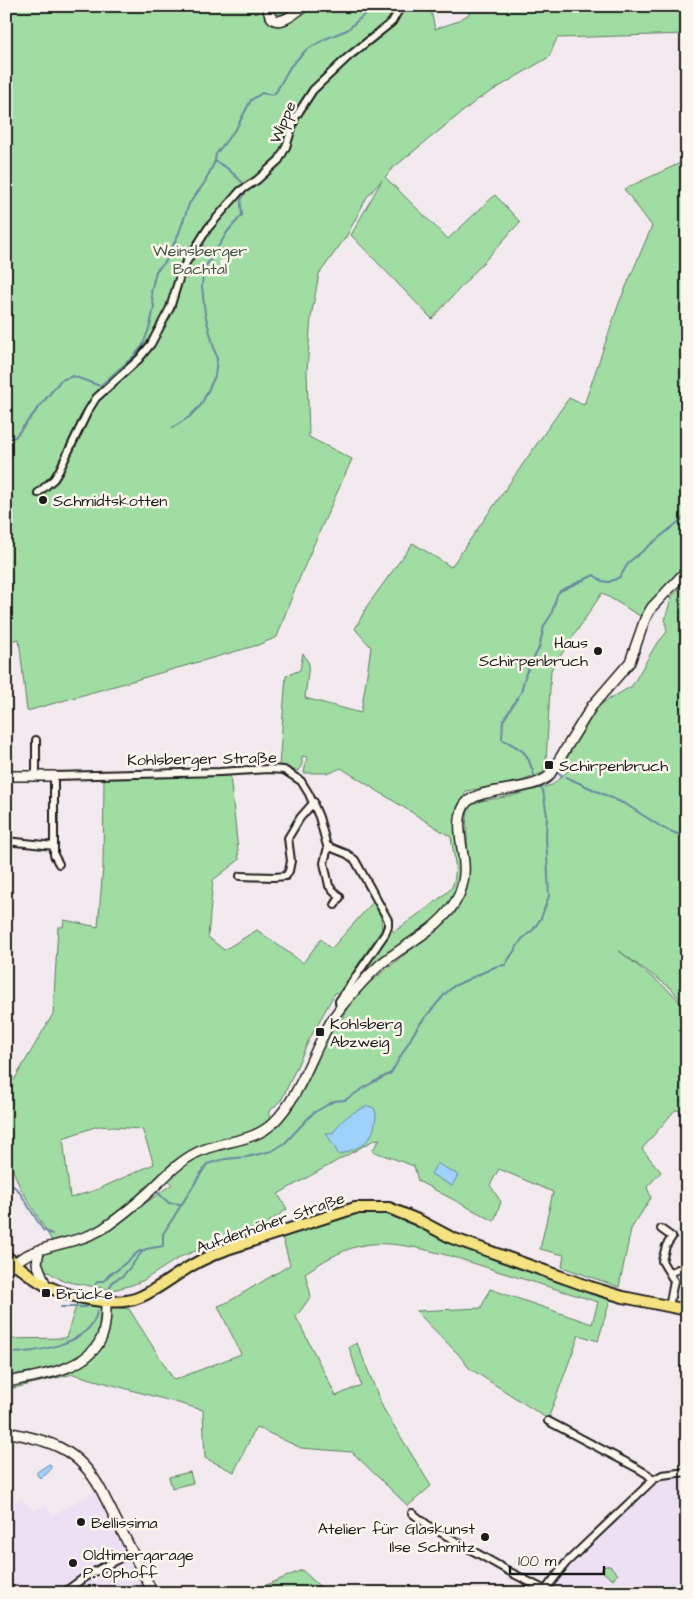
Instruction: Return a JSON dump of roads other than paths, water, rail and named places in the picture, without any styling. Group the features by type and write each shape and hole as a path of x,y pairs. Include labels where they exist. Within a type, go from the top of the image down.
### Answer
{"main road":[{"path":"269,6 269,15 277,21 287,18 306,6"},
{"path":"10,1267 25,1256 39,1250 96,1233 139,1201 170,1172 191,1156 217,1144 253,1136 272,1124 289,1102 340,1008 362,982 382,963 434,926 455,902 464,878 460,825 464,805 469,800 480,795 520,788 549,776 592,706 630,662 645,619 652,607 687,570"},
{"name":"Kohlsberger Straße","path":"6,776 54,776"},
{"name":"Aufderhöher Straße","path":"6,1256 10,1267 46,1286 71,1294 106,1301 124,1302 150,1292 208,1256 340,1212 374,1206 401,1212 452,1238 590,1287 623,1297 687,1310"},
{"path":"39,1250 37,1263 46,1286"},
{"path":"6,1382 66,1367 89,1354 99,1343 104,1332 106,1301"},
{"path":"6,1432 52,1443 84,1464 94,1478 153,1593"}],"street":[{"name":"Wippe","path":"38,493 54,479 59,471 96,398 147,350 170,308 182,269 200,240 240,191 257,180 279,160 286,147 295,118 313,90 348,57 392,22 402,6"},
{"path":"36,740 36,776"},
{"name":"Kohlsberger Straße","path":"54,776 200,773 277,769 286,771 300,781 314,802 328,847"},
{"path":"54,776 54,855 58,864"},
{"path":"240,876 286,876 291,861 288,838 300,818 314,802"},
{"path":"6,841 54,846"},
{"path":"335,905 340,897 329,886 324,863 328,847 347,854 355,860 387,916 389,924 385,934 339,1001 340,1008"},
{"path":"661,1230 672,1237 666,1246 662,1262 674,1283 669,1307"},
{"path":"670,1273 678,1270 687,1270"},
{"path":"548,1421 647,1474 653,1480"},
{"path":"412,1513 429,1526 544,1591 566,1563 653,1480 662,1475 687,1472"},
{"path":"63,1593 85,1577 131,1552"}],"water":[{"path":"368,1106 374,1108 376,1114 371,1136 357,1148 339,1155 326,1133 333,1133 348,1116"},
{"path":"437,1163 458,1175 452,1186 431,1174"},
{"path":"49,1464 51,1467 49,1471 40,1478 37,1472"}],"waterway":[{"path":"6,440 15,437 61,380 73,376 100,386 142,347 150,326 154,307 151,292 156,271 166,261 179,233 189,204 205,182 215,161 216,154 237,127 251,100 262,93 272,95 276,92 290,67 306,50 325,39 347,30 374,6"},
{"path":"215,161 227,168 242,182"},
{"path":"172,428 189,417 201,405 215,376 217,359 205,314 202,286 203,271 228,231 242,215 241,200 249,188"},
{"path":"534,775 524,752 502,739 503,721 521,692 526,673 539,648 544,626 551,615 557,595 560,591 594,575 602,581 609,582 620,577 629,562 687,515"},
{"path":"558,773 562,775"},
{"path":"566,777 627,805 663,828 687,838"},
{"path":"108,1291 113,1281 123,1276 142,1252 146,1249 163,1246 163,1234 207,1164 272,1151 285,1143 313,1113 334,1101 345,1100 391,1073 418,1026 445,994 454,986 497,966 505,965 522,939 533,930 541,918 549,896 547,816 543,791 540,787"},
{"path":"6,1176 19,1191 43,1230 52,1234"},
{"path":"157,1192 169,1203 180,1204"},
{"path":"95,1285 98,1281 104,1281 110,1274 143,1250"},
{"path":"61,1307 87,1307"},
{"path":"6,1353 45,1349 73,1339 84,1332 92,1323 97,1312"}],"place":[{"name":"Schmidtskotten","path":"43,500"},
{"name":"Haus Schirpenbruch","path":"598,651"},
{"name":"Schirpenbruch","path":"549,765"},
{"name":"Kohlsberg Abzweig","path":"320,1032"},
{"name":"Brücke","path":"46,1293"},
{"name":"Bellissima","path":"81,1522"},
{"name":"Atelier für Glaskunst Ilse Schmitz","path":"485,1537"},
{"name":"Oldtimergarage P. Ophoff","path":"73,1563"}],"park label":[{"name":"Weinsberger Bachtal","path":"200,259"}]}
